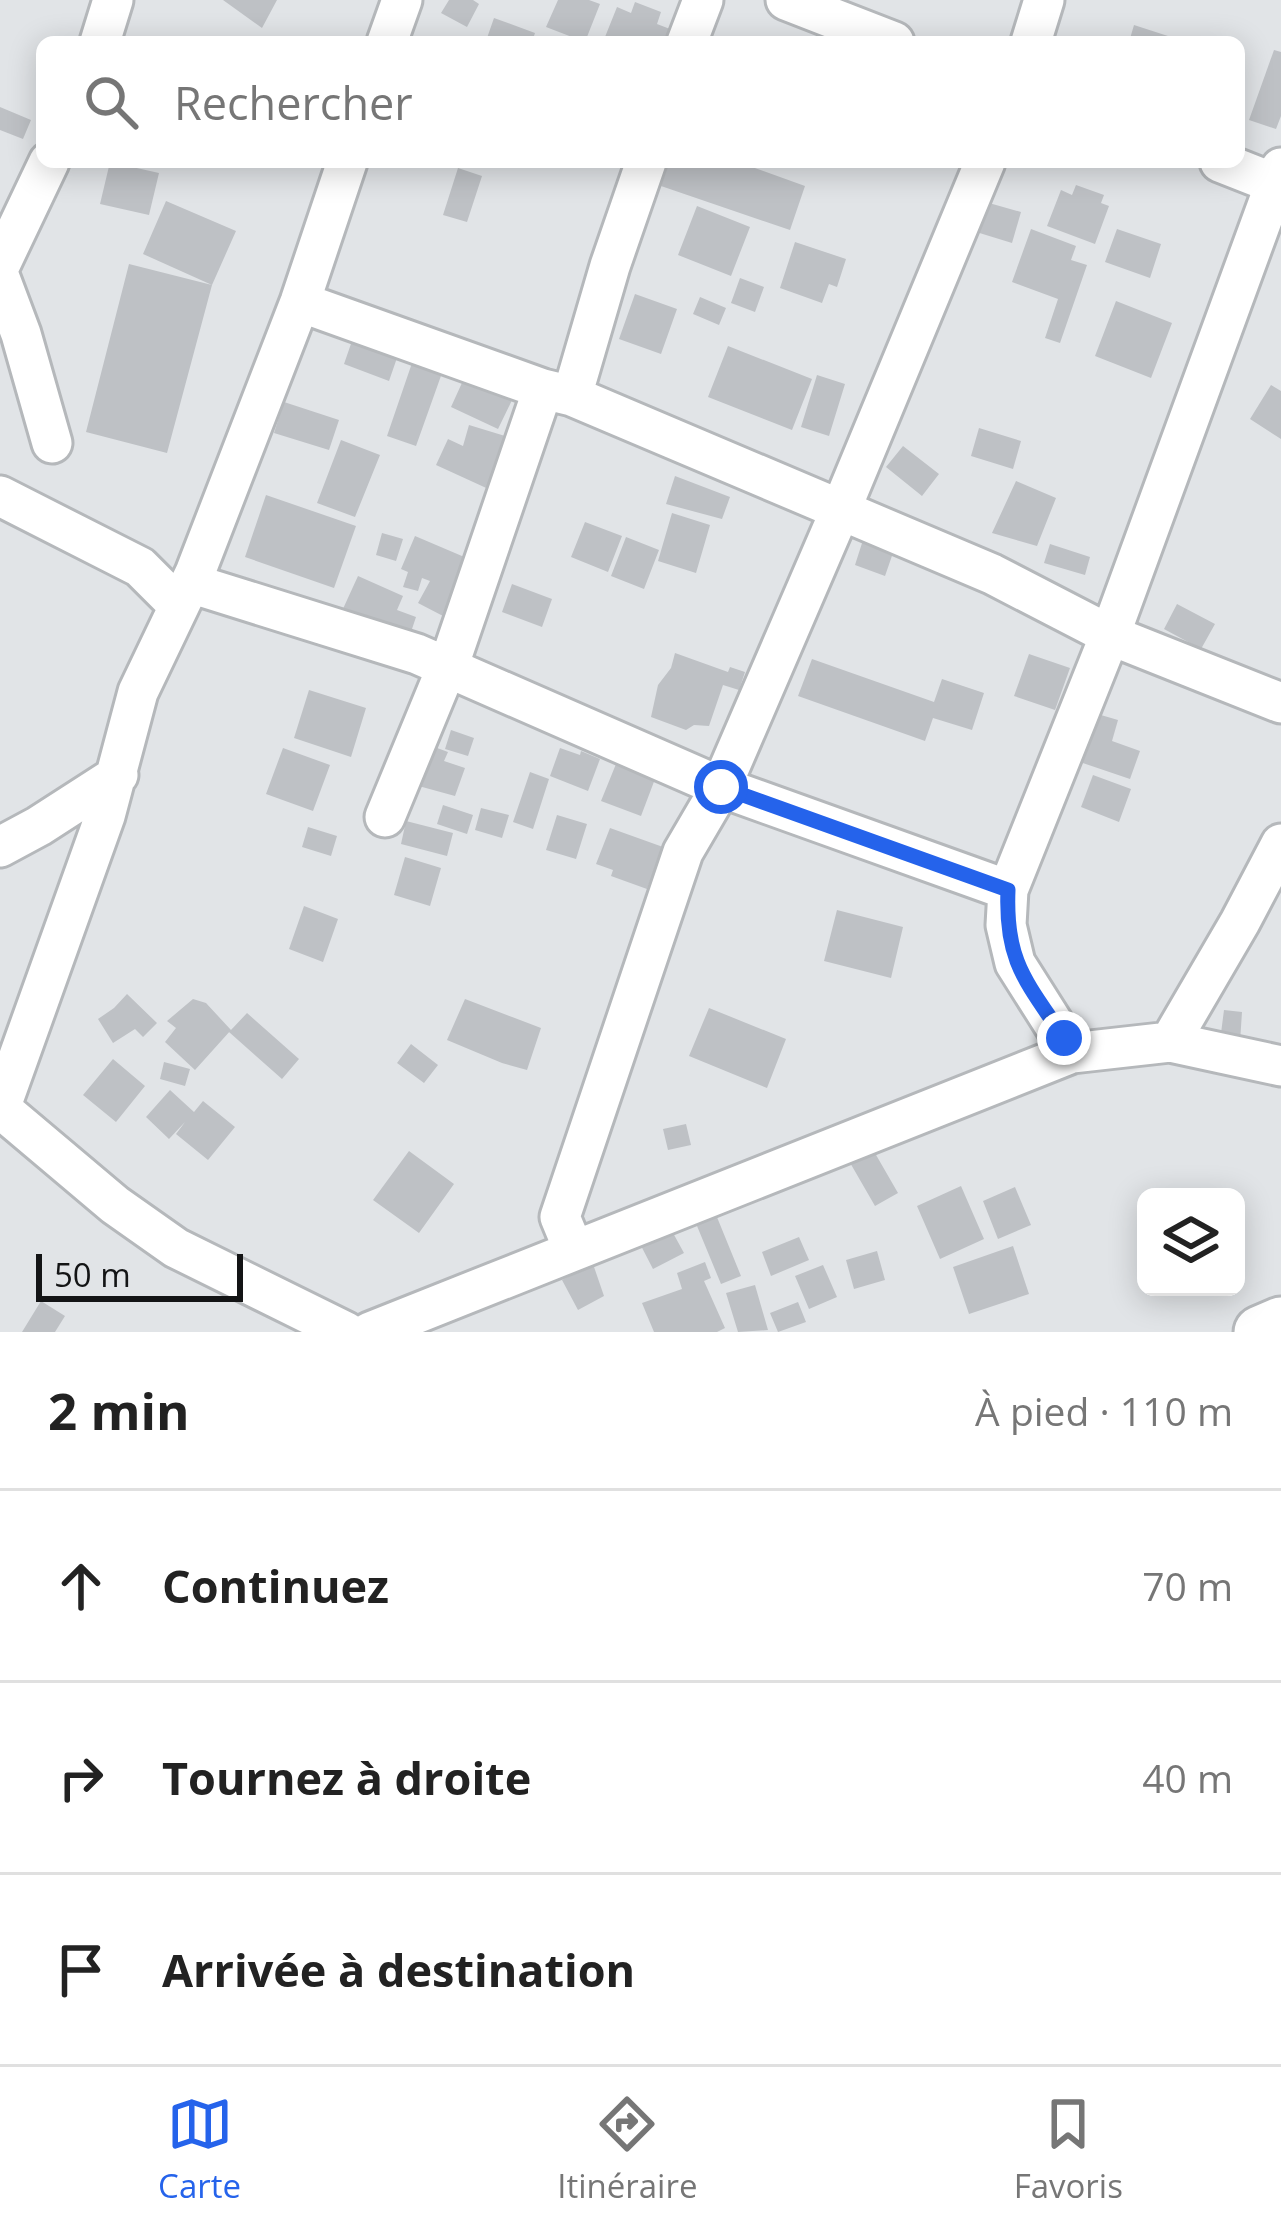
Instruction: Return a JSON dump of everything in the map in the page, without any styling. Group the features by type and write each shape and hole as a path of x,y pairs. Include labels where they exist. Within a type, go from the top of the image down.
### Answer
{"main road":[{"path":"1260,1332 1281,1323"}],"street":[{"path":"102,36 113,0"},
{"path":"389,36 401,0"},
{"path":"689,36 703,0"},
{"path":"786,0 879,36"},
{"path":"1032,36 1044,0"},
{"path":"0,265 46,168"},
{"path":"345,168 300,302 184,595 138,692 118,776 0,1108 115,1205 176,1248 346,1332"},
{"path":"385,817 610,266 644,168"},
{"path":"574,1251 560,1217 683,852 721,787 983,168"},
{"path":"1072,1053 1015,962 1006,925 1008,890 1110,635 1279,178 1242,168"},
{"path":"0,278 52,443"},
{"path":"300,302 557,392 992,574 1110,635 1281,704"},
{"path":"0,496 140,567 184,595 417,654 721,787 1008,890"},
{"path":"0,847 118,776"},
{"path":"1170,1042 1281,844"},
{"path":"370,1332 1072,1053 1170,1042 1281,1066"}],"building":[{"path":"223,0 277,0 262,28"},
{"path":"449,0 479,4 467,27 441,13"},
{"path":"558,0 600,4 587,36 569,36 546,27"},
{"path":"635,2 661,12 657,24 670,29 667,36 605,36 617,7 631,13"},
{"path":"494,18 535,33 534,36 488,36"},
{"path":"1134,25 1168,36 1131,36"},
{"path":"1274,50 1281,52 1281,116 1276,129 1249,120"},
{"path":"0,107 31,120 23,139 0,130"},
{"path":"109,168 159,173 149,215 100,204"},
{"path":"458,168 482,176 467,222 443,215"},
{"path":"667,168 755,168 805,186 790,230 661,186"},
{"path":"1076,185 1104,195 1101,203 1109,206 1095,244 1047,226 1061,190 1072,195"},
{"path":"166,201 236,231 212,285 143,254"},
{"path":"982,201 1021,212 1012,243 973,231"},
{"path":"697,206 750,227 731,276 678,255"},
{"path":"1031,229 1076,246 1071,260 1087,265 1060,343 1045,338 1058,299 1012,282"},
{"path":"1117,229 1161,244 1150,278 1105,262"},
{"path":"795,242 846,259 837,287 829,284 822,303 780,288"},
{"path":"129,264 212,285 167,453 86,432"},
{"path":"740,278 764,287 755,312 731,303"},
{"path":"635,294 677,309 661,354 619,339"},
{"path":"700,297 726,308 719,325 693,314"},
{"path":"1116,301 1172,323 1151,378 1095,356"},
{"path":"353,338 398,355 389,381 344,364"},
{"path":"728,346 812,379 792,430 708,397"},
{"path":"412,363 442,373 416,446 387,436"},
{"path":"466,374 514,396 498,429 451,407"},
{"path":"817,375 845,384 829,436 801,427"},
{"path":"1271,385 1281,391 1281,439 1250,419"},
{"path":"284,402 339,420 329,450 274,433"},
{"path":"469,425 515,439 495,492 436,465 448,439 463,446"},
{"path":"979,428 1021,441 1013,469 971,456"},
{"path":"341,440 380,455 355,517 317,503"},
{"path":"903,446 939,474 922,496 886,467"},
{"path":"675,476 730,497 722,519 666,504"},
{"path":"1016,481 1056,498 1037,546 992,533"},
{"path":"266,495 356,526 334,588 245,557"},
{"path":"672,513 710,525 696,573 658,561"},
{"path":"585,522 622,536 608,572 571,557"},
{"path":"382,533 403,539 396,561 376,555"},
{"path":"415,536 469,559 443,616 418,603 430,581 422,578 418,591 403,587 408,572 401,569"},
{"path":"626,537 659,550 644,589 611,576"},
{"path":"863,540 894,550 885,576 855,565"},
{"path":"1050,544 1090,557 1085,575 1044,563"},
{"path":"358,576 403,596 397,610 416,617 409,638 342,611"},
{"path":"512,584 552,599 542,627 502,612"},
{"path":"1177,604 1215,624 1201,649 1164,629"},
{"path":"675,653 728,672 730,667 745,672 739,690 723,685 709,726 686,730 651,717 658,685"},
{"path":"1029,654 1070,668 1055,710 1014,696"},
{"path":"812,659 934,702 942,679 984,693 972,730 933,718 925,741 798,696"},
{"path":"309,690 366,708 351,757 294,738"},
{"path":"1094,713 1118,720 1112,741 1140,751 1130,779 1071,759"},
{"path":"451,730 474,738 468,756 445,749"},
{"path":"429,745 448,752 444,761 465,768 455,796 415,785"},
{"path":"283,748 330,765 313,811 266,794"},
{"path":"560,748 600,759 588,791 550,776"},
{"path":"616,764 655,779 641,816 601,801"},
{"path":"530,772 549,779 533,829 513,822"},
{"path":"1093,775 1131,789 1119,822 1081,807"},
{"path":"443,805 473,815 467,834 437,824"},
{"path":"481,808 509,815 502,838 475,830"},
{"path":"557,815 587,824 576,859 546,850"},
{"path":"406,821 453,833 447,856 401,844"},
{"path":"308,827 337,836 331,856 302,847"},
{"path":"610,828 663,847 647,889 611,876 613,870 596,864"},
{"path":"405,857 441,868 430,906 394,895"},
{"path":"304,906 338,919 323,962 289,949"},
{"path":"837,910 903,927 891,978 824,961"},
{"path":"127,994 157,1023 143,1037 135,1029 113,1043 98,1019"},
{"path":"193,999 206,1003 231,1030 247,1013 299,1059 282,1079 229,1032 195,1070 165,1042 176,1028 167,1021"},
{"path":"465,999 541,1028 527,1070 447,1040"},
{"path":"709,1008 786,1039 767,1088 689,1056"},
{"path":"1224,1010 1242,1012 1240,1042 1220,1041"},
{"path":"411,1044 438,1065 424,1083 397,1063"},
{"path":"113,1059 145,1086 116,1122 83,1095"},
{"path":"164,1062 190,1069 185,1086 160,1079"},
{"path":"170,1090 194,1112 203,1101 235,1127 208,1160 176,1134 185,1122 169,1139 146,1117"},
{"path":"686,1124 691,1145 668,1150 663,1129"},
{"path":"868,1141 898,1193 875,1206 845,1154"},
{"path":"409,1151 454,1184 419,1233 373,1200"},
{"path":"961,1186 984,1239 940,1259 917,1206"},
{"path":"1015,1187 1031,1225 998,1239 983,1201"},
{"path":"710,1200 741,1276 721,1284 690,1209"},
{"path":"667,1222 684,1253 653,1269 637,1238"},
{"path":"799,1237 809,1260 771,1276 762,1252"},
{"path":"1013,1246 1029,1294 969,1314 953,1267"},
{"path":"877,1251 885,1280 854,1289 846,1260"},
{"path":"705,1262 711,1278 704,1281 725,1328 654,1332 642,1303 682,1289 677,1273"},
{"path":"593,1264 604,1296 578,1310 562,1280"},
{"path":"823,1265 837,1297 809,1309 795,1276"},
{"path":"755,1285 768,1330 738,1332 726,1293"},
{"path":"41,1301 65,1316 55,1332 22,1332"},
{"path":"798,1302 806,1322 778,1332 770,1313"}],"route":[{"path":"721,787 1008,890 1006,925 1015,962 1064,1038"}]}
